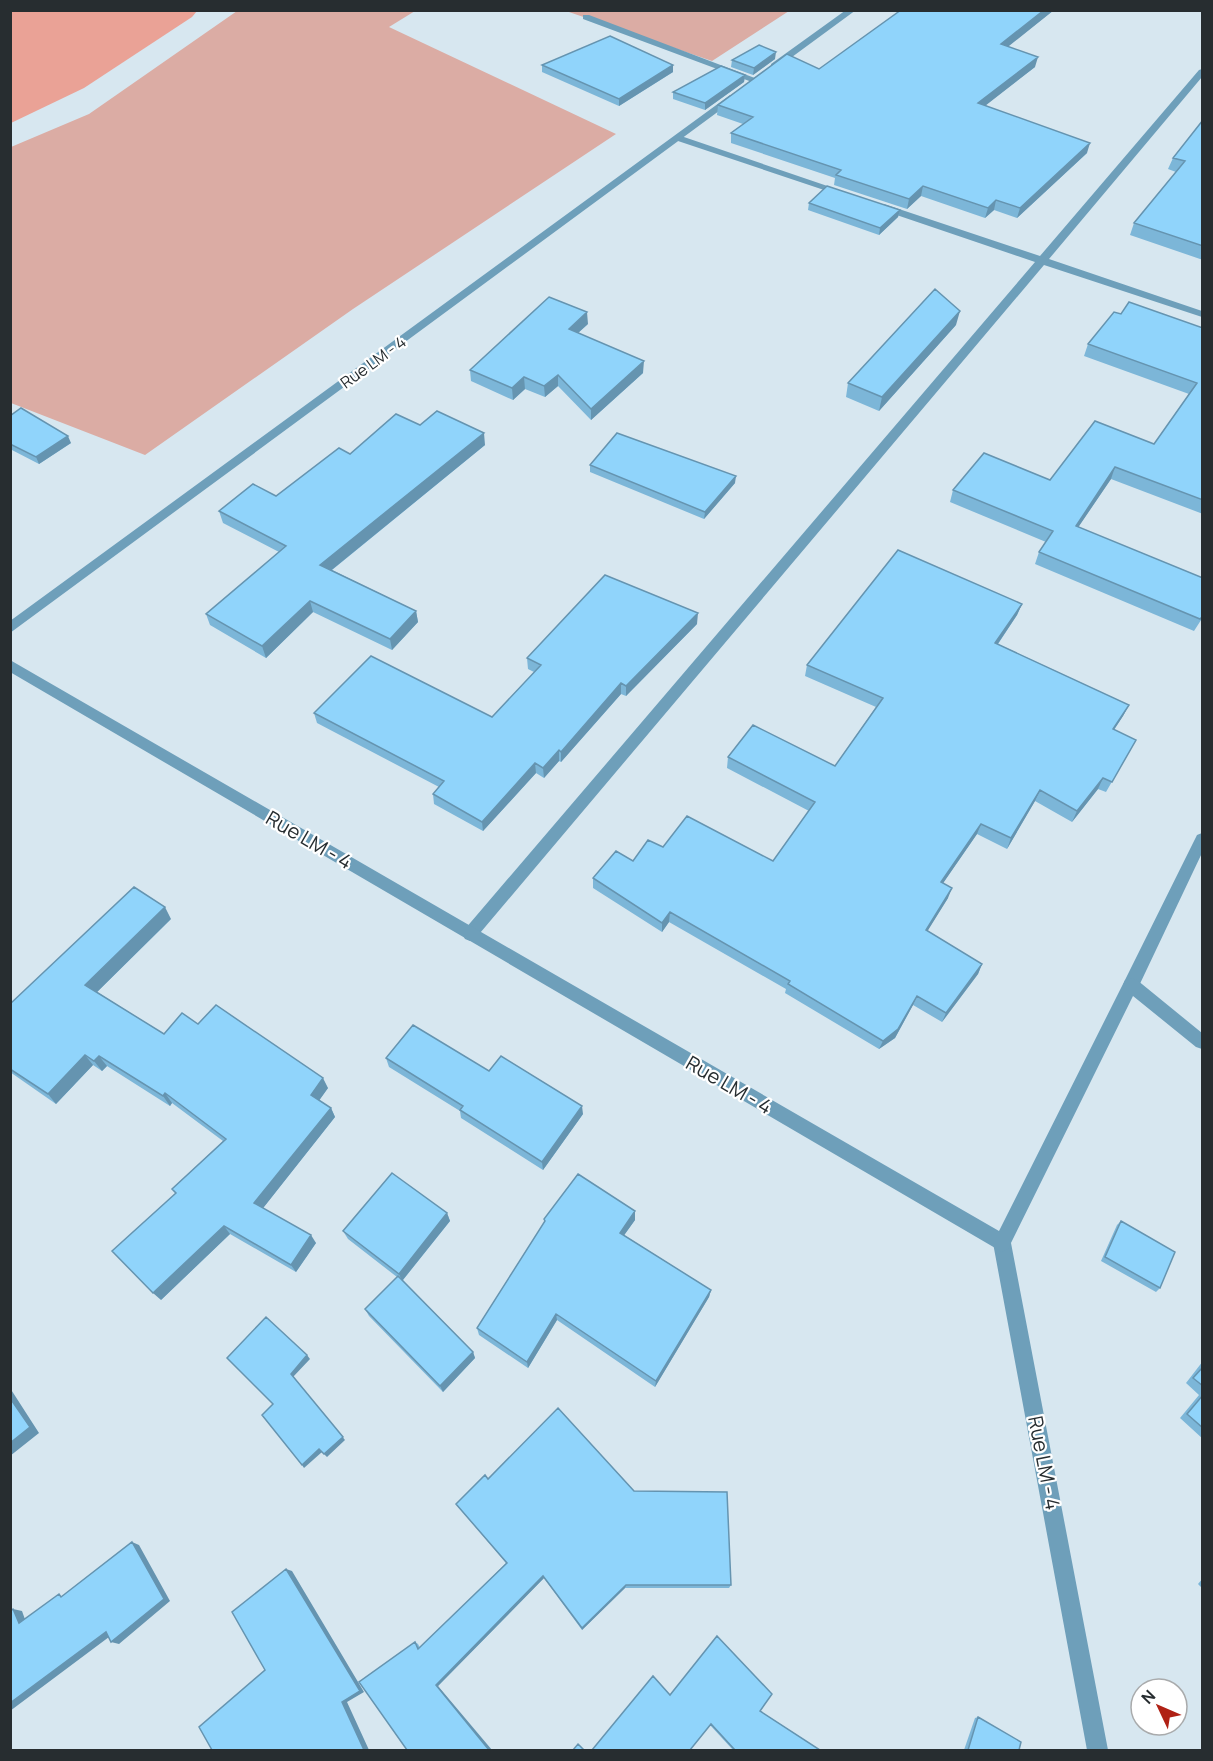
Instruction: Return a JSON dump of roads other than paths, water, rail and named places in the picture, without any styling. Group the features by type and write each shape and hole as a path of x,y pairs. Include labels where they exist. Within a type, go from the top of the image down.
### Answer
{"street":[{"name":"Rue LM - 4","path":"10,628 852,10"},
{"path":"586,17 755,80"},
{"path":"470,934 1203,72"},
{"path":"678,138 855,197"},
{"path":"866,201 1203,314"},
{"name":"Rue LM - 4","path":"10,665 1002,1242 1098,1750"},
{"path":"1002,1242 1203,839"},
{"path":"1131,984 1203,1042"}]}
